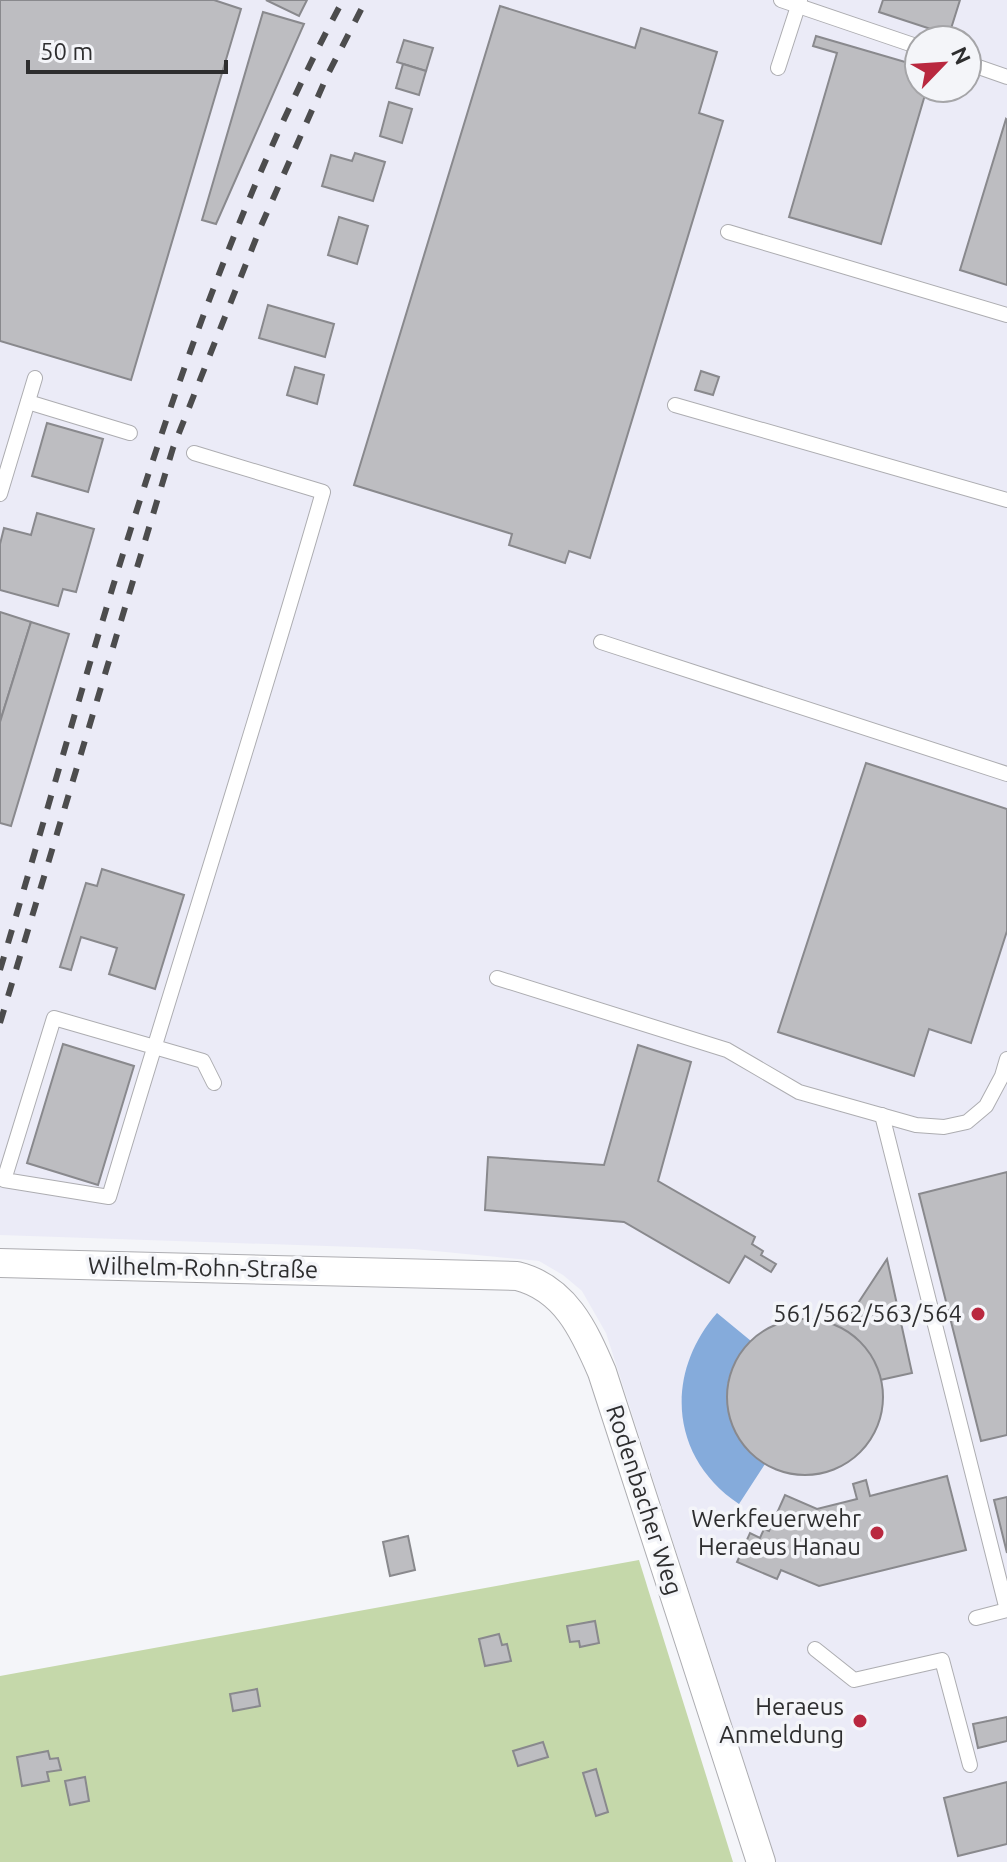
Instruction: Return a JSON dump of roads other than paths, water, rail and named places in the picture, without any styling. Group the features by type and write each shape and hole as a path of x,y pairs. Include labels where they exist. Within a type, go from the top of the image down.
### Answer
{"street":[{"name":"Wilhelm-Rohn-Straße","path":"0,1263 406,1272"},
{"name":"Rodenbacher Weg","path":"406,1272 517,1276 532,1280 549,1290 569,1309 585,1333 602,1372 761,1862"}],"lane":[{"path":"781,0 800,3 903,41"},
{"path":"778,68 800,3"},
{"path":"983,69 1007,77"},
{"path":"728,232 1007,315"},
{"path":"0,494 35,378"},
{"path":"28,402 130,433"},
{"path":"675,405 1007,500"},
{"path":"194,453 323,492 154,1047 109,1197 4,1180 54,1018 154,1047 203,1061 214,1083"},
{"path":"601,642 1007,774"},
{"path":"497,978 727,1050 799,1092 916,1125 944,1127 967,1122 986,1106 1007,1059"},
{"path":"882,1115 1007,1610 976,1618"},
{"path":"815,1649 854,1680 942,1660 970,1765"}],"water":[{"path":"717,1313 751,1341 732,1369 727,1400 738,1437 754,1457 765,1464 739,1504 716,1485 699,1463 688,1439 682,1414 682,1388 688,1362 700,1337"}],"railway":[{"path":"0,970 109,599 190,353 235,233 286,115 343,0"},
{"path":"0,1023 173,448 261,226 327,76 366,0"}],"place":[{"name":"561/562/563/564","path":"978,1314"},
{"name":"Werkfeuerwehr Heraeus Hanau","path":"877,1533"},
{"name":"Heraeus Anmeldung","path":"860,1721"}]}
